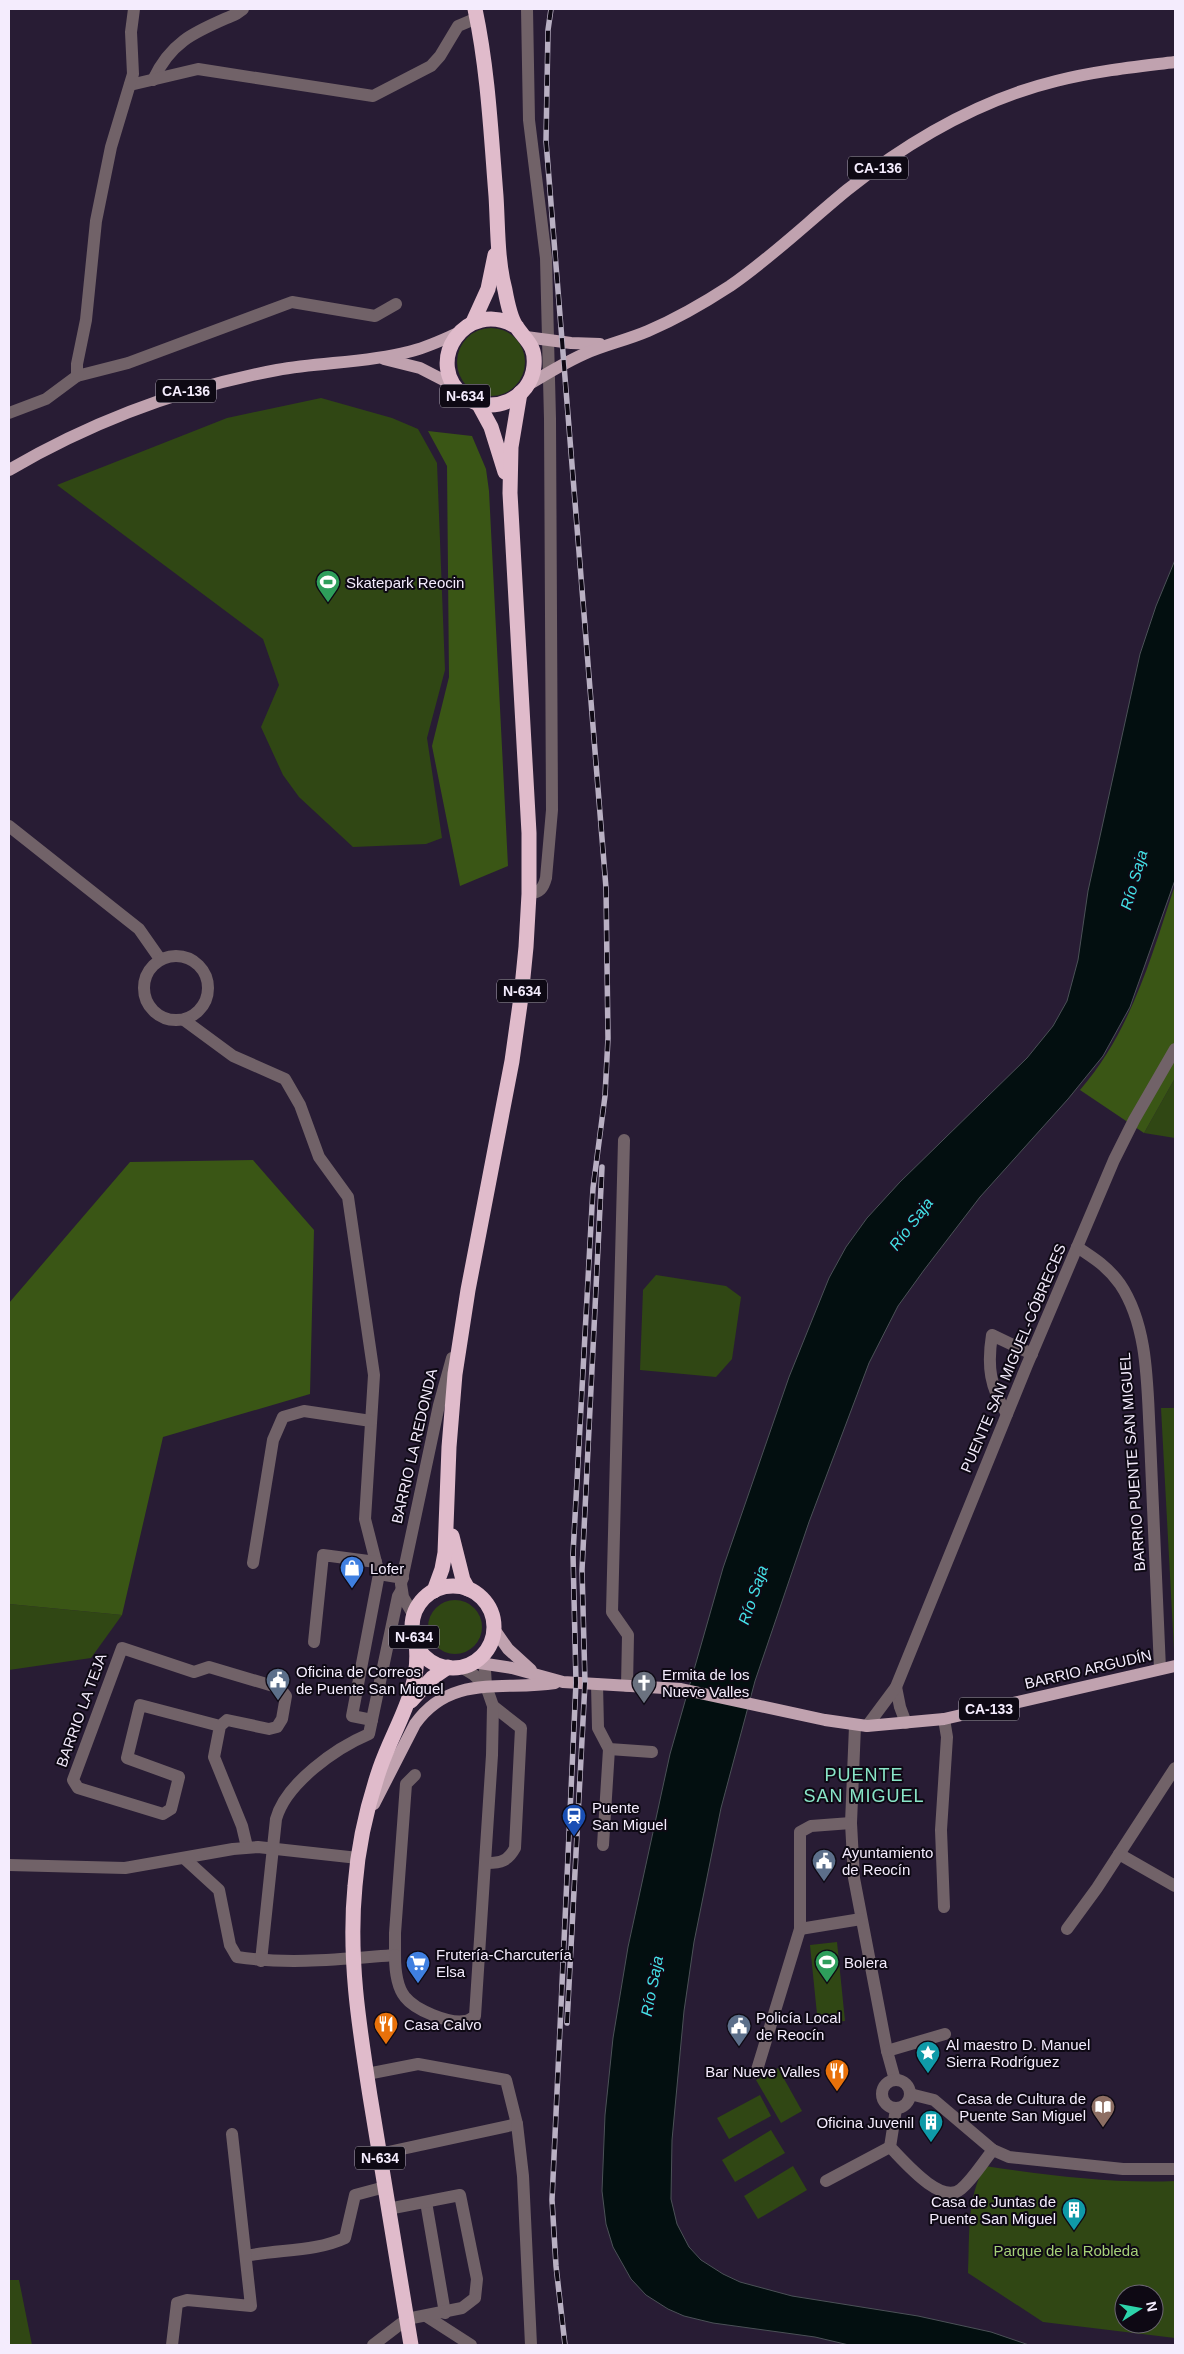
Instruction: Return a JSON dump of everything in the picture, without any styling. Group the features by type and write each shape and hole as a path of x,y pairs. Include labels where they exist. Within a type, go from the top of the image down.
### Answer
{"highway":[{"name":"N-634","path":"411,2345 379,2154 356,1997 352,1958 352,1917 358,1858 365,1825 380,1769 404,1713 417,1674 416,1644 413,1630 414,1616 422,1601 434,1591 442,1569 445,1553 452,1404 462,1322 520,1006 529,894 528,833 510,493 511,447 524,389 532,374 534,359 521,332 503,282 487,89 476,14"},
{"name":"N-634","path":"473,322 488,288 498,236"},
{"name":"N-634","path":"521,332 495,318 473,322 458,333 449,350 448,368 455,386 465,396 478,403 500,404 524,389"},
{"name":"N-634","path":"478,403 496,440 510,493"},
{"name":"N-634","path":"449,1484 454,1550 463,1580 468,1589 479,1595 488,1605 493,1616 494,1629"},
{"path":"434,1591 454,1586 468,1589"},
{"path":"470,1663 491,1642 494,1629"},
{"name":"N-634","path":"416,1644 429,1660 470,1663"},
{"name":"N-634","path":"404,1713 427,1683 470,1663"}],"main road":[{"name":"CA-136","path":"524,389 592,348 613,343 666,322 731,285 775,252 848,190 919,138 949,122 1007,96 1055,81 1120,69 1175,62"},
{"name":"CA-136","path":"521,332 542,339 592,348"},
{"path":"377,358 427,346 458,333"},
{"name":"CA-136","path":"9,470 88,428 146,404 180,393 235,378 279,370 330,362 377,358"},
{"path":"377,358 420,368 455,386"},
{"name":"CA-133","path":"494,1629 508,1649 534,1673"},
{"name":"CA-133","path":"470,1663 534,1673 563,1682 627,1686"},
{"name":"BARRIO ARGUDÍN","path":"627,1686 681,1689 861,1726 944,1719 1175,1666"},
{"name":"N-634","path":"365,1825 387,1777 422,1715 450,1694 486,1686 536,1686 563,1682"}],"street":[{"path":"77,376 77,364 86,320 96,221 111,147 133,74 131,32 134,9"},
{"path":"153,80 160,65 187,36 243,9"},
{"path":"527,9 529,120 546,258 552,554 552,810 546,878 543,888 538,892 529,894"},
{"path":"130,86 198,69 373,96 431,66 440,56 458,26 476,14"},
{"path":"9,413 46,399 77,376 128,363 292,302 375,316 396,304"},
{"path":"9,826 139,929 160,959"},
{"path":"170,956 189,958 201,968 208,981 208,991 200,1009 193,1016 184,1020 166,1020 157,1015 149,1007 144,997 145,975 151,966 160,959 170,956"},
{"path":"184,1020 233,1056 285,1079 300,1105 318,1157 348,1197 374,1375 365,1519 377,1568 352,1716 372,1720 369,1734 351,1741 315,1766 279,1808 276,1819 261,1960"},
{"name":"PUENTE SAN MIGUEL-CÓBRECES","path":"861,1726 896,1687 1077,1247 1134,1120 1175,1049"},
{"path":"624,1140 612,1612 628,1635 627,1686"},
{"name":"BARRIO PUENTE SAN MIGUEL","path":"1077,1247 1105,1265 1120,1285 1138,1323 1146,1374 1155,1526 1160,1669"},
{"name":"BARRIO LA REDONDA","path":"372,1720 439,1405 462,1322"},
{"path":"1007,1414 996,1398 991,1378 988,1357 992,1335 1032,1354"},
{"path":"253,1563 273,1440 283,1417 304,1411 372,1421"},
{"path":"314,1642 323,1555 377,1568 402,1584 405,1601 414,1616"},
{"name":"BARRIO LA TEJA","path":"122,1648 194,1672 209,1667 280,1688 286,1696 282,1719 277,1727 268,1729 227,1720 220,1726 140,1705 126,1758 179,1777 172,1809 163,1814 78,1788 73,1780 122,1648"},
{"path":"470,1663 474,1675 486,1686"},
{"path":"415,1775 406,1784 395,1955 396,1973 400,1988 405,1997 416,2005 446,2021 467,2021 475,2016 487,1863 493,1706 486,1686 470,1663"},
{"path":"597,1684 598,1728 609,1749 604,1845"},
{"path":"896,1687 906,1723"},
{"path":"487,1863 500,1862 510,1857 515,1848 521,1728 493,1706"},
{"path":"944,1719 947,1737 941,1830 944,1907"},
{"path":"220,1726 214,1757 242,1826 247,1847"},
{"path":"861,1726 851,1823 854,1878 887,2051 895,2080"},
{"path":"609,1749 652,1752"},
{"path":"1067,1929 1097,1888 1175,1768"},
{"path":"756,2073 800,1929 800,1832 811,1826 851,1823"},
{"path":"9,1865 125,1868 247,1847 274,1848 358,1858"},
{"path":"1119,1854 1175,1886"},
{"path":"184,1858 219,1890 230,1945 237,1957 261,1960 395,1955"},
{"path":"800,1929 861,1919"},
{"path":"887,2051 946,2034"},
{"path":"367,2074 418,2064 506,2080 517,2124 523,2176 532,2345"},
{"path":"895,2080 906,2084 910,2094 906,2104 896,2109 886,2105 881,2095 885,2084 895,2080"},
{"path":"910,2094 934,2100 993,2150 1009,2157 1123,2169 1175,2169"},
{"path":"890,2147 896,2109"},
{"path":"379,2154 517,2124"},
{"path":"172,2345 177,2303 187,2300 251,2306 232,2134"},
{"path":"890,2147 922,2178 942,2192 952,2193 960,2190 993,2150"},
{"path":"826,2181 890,2147"},
{"path":"246,2256 272,2251 328,2246 345,2238 356,2195 385,2187"},
{"path":"373,2345 407,2319 445,2313 462,2308 475,2298 477,2279 460,2195 388,2209"},
{"path":"426,2202 445,2313"},
{"path":"426,2316 471,2345"}],"green space":[{"path":"491,328 504,331 515,338 522,349 525,362 522,375 515,386 504,393 491,396 478,393 467,386 460,375 457,362 460,349 467,338 478,331"},
{"path":"321,398 392,418 418,429 437,463 445,670 427,738 442,838 426,844 353,847 299,797 283,775 261,727 279,685 263,639 57,485 227,418"},
{"path":"428,431 472,436 486,469 489,491 508,866 460,886 432,746 449,677 447,466"},
{"path":"1175,885 1175,1078 1144,1133 1080,1090 1098,1067 1113,1043 1138,993"},
{"path":"1175,1078 1175,1138 1144,1133"},
{"path":"253,1160 314,1230 310,1394 163,1437 122,1615 9,1604 9,1303 130,1162"},
{"path":"656,1275 726,1286 741,1297 732,1359 716,1377 640,1370 643,1290"},
{"path":"1161,1408 1175,1408 1174,1650"},
{"path":"455,1600 465,1602 474,1608 480,1617 482,1627 480,1637 474,1646 465,1652 455,1654 445,1652 436,1646 430,1637 428,1627 430,1617 436,1608 445,1602"},
{"path":"9,1604 122,1615 91,1658 9,1670"},
{"name":"Bolera","path":"837,1942 845,2021 818,2024 810,1945"},
{"path":"778,2068 802,2111 781,2123 756,2080"},
{"path":"760,2095 771,2116 729,2139 717,2118"},
{"path":"771,2130 785,2153 735,2182 722,2160"},
{"path":"793,2166 807,2190 758,2219 744,2196"},
{"name":"Parque de la Robleda","path":"985,2166 1105,2180 1175,2181 1175,2338 1142,2334 1164,2334 1164,2284 1114,2284 1114,2331 1043,2322 968,2273 970,2218 975,2191"},
{"path":"9,2280 19,2280 32,2345 9,2345"}],"water":[{"name":"Río Saja","path":"1175,560 1175,880 1130,1007 1103,1056 1068,1099 980,1197 924,1270 898,1306 869,1363 809,1522 755,1681 721,1808 694,1942 684,2011 672,2140 671,2199 677,2224 689,2247 701,2260 723,2274 740,2282 792,2296 918,2316 991,2332 1029,2345 849,2345 815,2337 713,2323 684,2316 668,2309 646,2295 631,2279 613,2247 606,2224 602,2191 605,2115 613,2038 628,1947 670,1754 723,1568 789,1377 829,1278 846,1247 867,1218 900,1182 1027,1058 1053,1026 1067,1001 1078,960 1088,891 1140,654 1156,606"}],"railway":[{"path":"551,9 548,30 546,141 606,888 608,1038 605,1096 593,1188 573,1554 576,1683 552,2200 556,2266 565,2345"},
{"path":"567,2023 585,1683 582,1570 602,1167"}],"place":[{"name":"Skatepark Reocin","path":"328,603"},
{"name":"Lofer","path":"352,1589"},
{"name":"Oficina de Correos de Puente San Miguel","path":"278,1701"},
{"name":"Ermita de los Nueve Valles","path":"644,1704"},
{"name":"Puente San Miguel","path":"574,1837"},
{"name":"Ayuntamiento de Reocín","path":"824,1882"},
{"name":"Bolera","path":"827,1983"},
{"name":"Frutería-Charcutería Elsa","path":"418,1984"},
{"name":"Casa Calvo","path":"386,2045"},
{"name":"Policía Local de Reocín","path":"739,2047"},
{"name":"Al maestro D. Manuel Sierra Rodríguez","path":"928,2074"},
{"name":"Bar Nueve Valles","path":"837,2092"},
{"name":"Casa de Cultura de Puente San Miguel","path":"1103,2128"},
{"name":"Oficina Juvenil","path":"931,2143"},
{"name":"Casa de Juntas de Puente San Miguel","path":"1074,2231"}],"district":[{"name":"PUENTE SAN MIGUEL","path":"864,1785"}]}
